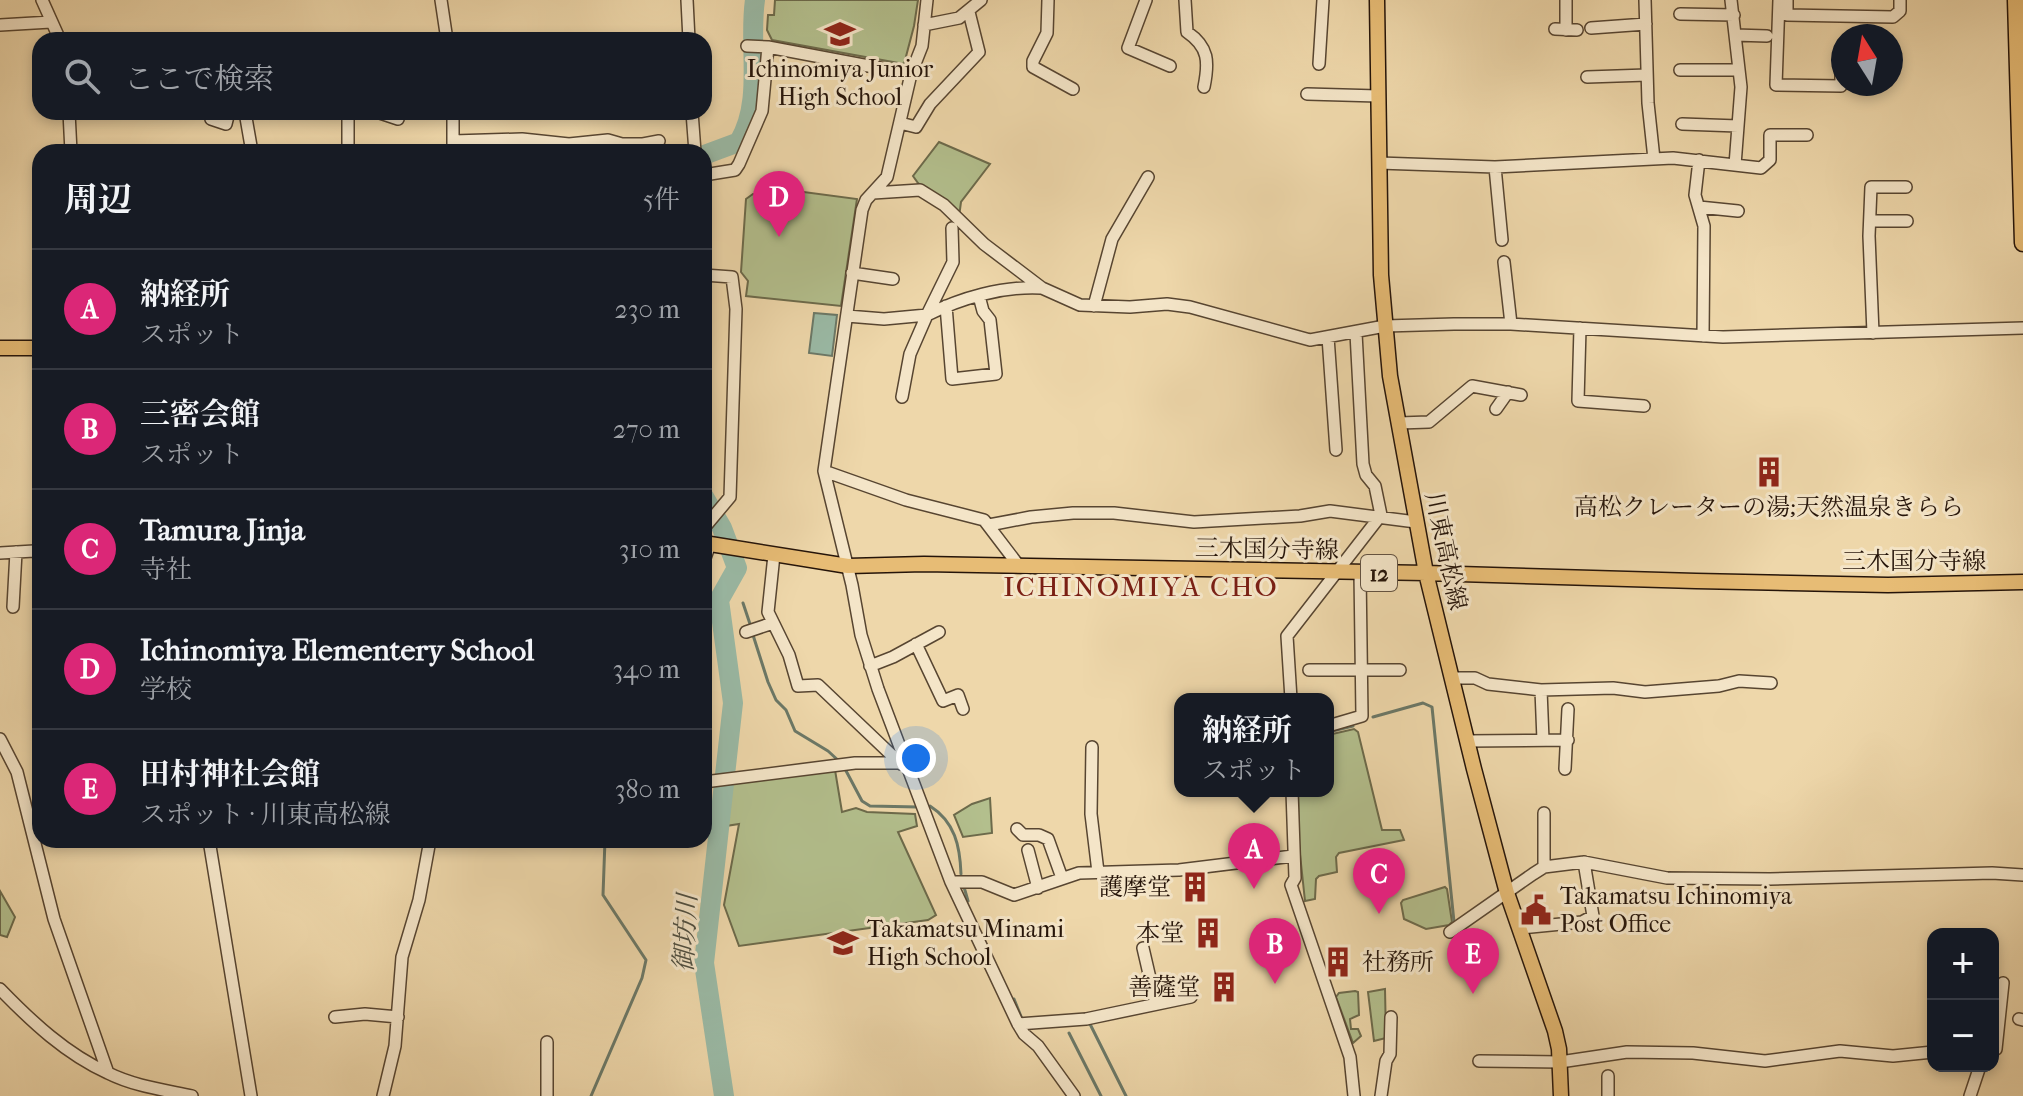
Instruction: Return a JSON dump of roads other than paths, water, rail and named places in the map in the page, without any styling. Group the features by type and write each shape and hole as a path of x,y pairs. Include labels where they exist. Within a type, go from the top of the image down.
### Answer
{"highway":[{"path":"2016,0 2023,243"}],"main road":[{"name":"川東高松線","path":"1377,0 1379,163 1385,326 1390,376 1426,573 1507,893 1555,1031 1561,1096"},
{"path":"0,348 32,348"},
{"name":"三木国分寺線","path":"712,544 848,566 924,564 1859,584 2023,582"}],"street":[{"path":"42,0 56,32"},
{"path":"441,0 446,32"},
{"path":"687,0 689,32"},
{"path":"927,0 922,46 911,74 887,177 862,210 824,471 870,666 951,882 1018,1024 1074,1096"},
{"path":"924,25 959,18 981,0"},
{"path":"1048,0 1047,33 1033,67 1073,89"},
{"path":"1146,0 1128,48 1170,66"},
{"path":"1185,0 1187,32 1204,47 1206,54 1208,66 1204,87"},
{"path":"1319,64 1323,0"},
{"path":"1566,0 1566,29"},
{"path":"1645,0 1654,159"},
{"path":"1731,0 1741,87 1735,165"},
{"path":"1779,0 1776,85 1831,86"},
{"path":"1787,0 1787,15 1893,17 1900,11 1900,0"},
{"path":"900,123 916,127 930,104 979,52 969,12"},
{"path":"1680,14 1734,15"},
{"path":"0,25 51,22"},
{"path":"1591,28 1646,24"},
{"path":"1735,35 1767,36"},
{"path":"747,46 911,74"},
{"path":"712,174 735,170 762,111 765,47"},
{"path":"1680,70 1739,70"},
{"path":"1587,77 1647,75"},
{"path":"1307,94 1378,96"},
{"path":"69,120 71,144"},
{"path":"246,120 251,144"},
{"path":"348,120 348,144"},
{"path":"453,120 453,144"},
{"path":"693,120 694,144"},
{"path":"1682,124 1738,126"},
{"path":"1379,163 1495,167 1654,159 1699,160 1761,168 1770,160 1770,135 1807,135"},
{"path":"473,144 522,139 569,144 585,140 608,140 622,144 659,141"},
{"path":"1699,160 1695,195 1704,226 1703,336"},
{"path":"1495,167 1502,240"},
{"path":"1094,306 1112,239 1148,177"},
{"path":"1873,333 1871,187 1906,187"},
{"path":"873,193 920,190 944,205 984,244 1042,288 1080,305 1167,304 1190,307 1310,340 1385,326 1511,324 1703,336 2023,328"},
{"path":"1699,207 1738,211"},
{"path":"1870,221 1907,221"},
{"path":"902,397 910,354 953,262 952,228"},
{"path":"1504,262 1511,324"},
{"path":"852,273 893,279"},
{"path":"712,276 732,277 734,280 730,497 712,519"},
{"path":"847,316 884,319 927,315 979,296 1012,289 1042,288"},
{"path":"946,306 952,379 996,374 990,320 983,311 979,296"},
{"path":"1580,328 1578,401 1644,406"},
{"path":"1291,693 1287,636 1381,515 1375,486 1366,475 1363,464 1356,333"},
{"path":"1328,337 1336,450"},
{"path":"1399,423 1429,422 1472,386 1521,395"},
{"path":"1496,409 1508,392"},
{"path":"1446,408 1458,415"},
{"path":"824,471 906,500 984,520 1019,566"},
{"path":"989,525 1073,513 1114,513 1194,522 1300,516 1330,511 1381,515 1408,523 1416,522"},
{"path":"13,607 16,552"},
{"path":"0,553 32,553"},
{"path":"774,555 768,612 789,655 798,686 818,685 904,763"},
{"path":"1334,724 1362,716 1360,573"},
{"path":"746,632 773,623"},
{"path":"870,666 939,632"},
{"path":"916,644 943,701 958,695 963,709"},
{"path":"1309,670 1400,670"},
{"path":"1452,678 1475,678 1488,684 1541,690 1613,688 1645,692 1719,686 1739,681 1771,683"},
{"path":"1541,690 1543,740"},
{"path":"1565,769 1568,709"},
{"path":"0,739 17,772 32,832"},
{"path":"1467,741 1568,740"},
{"path":"1092,747 1091,814 1098,872"},
{"path":"712,781 855,763 904,763"},
{"path":"1292,797 1295,878 1291,885 1350,1057 1354,1096"},
{"path":"1544,813 1544,867"},
{"path":"1017,829 1023,835 1039,835 1048,839 1062,878"},
{"path":"36,848 54,919 108,1073"},
{"path":"210,848 251,1096"},
{"path":"383,1096 392,1064 402,957 419,900 429,848"},
{"path":"1028,850 1038,888"},
{"path":"951,882 982,882 1014,895 1062,878 1098,872 1179,870 1293,856"},
{"path":"1450,932 1544,867 1584,862 1667,878 2023,875"},
{"path":"1520,928 1582,922 1593,916 1584,862"},
{"path":"1143,948 1156,1004"},
{"path":"1999,1021 2003,983"},
{"path":"0,989 30,1020 62,1046 108,1073 150,1088 192,1096"},
{"path":"1018,1024 1086,1019 1191,997"},
{"path":"335,1017 365,1014 398,1017"},
{"path":"1381,1096 1386,1061 1390,1054 1391,1017"},
{"path":"547,1042 547,1096"},
{"path":"1479,1061 1560,1062 1627,1052 1693,1053 1765,1061 1840,1051 1893,1056 1927,1053"},
{"path":"1970,1096 1978,1072"},
{"path":"1608,1076 1608,1096"}],"waterway":[{"path":"712,152 739,142 747,126 753,91 755,0"},
{"name":"御坊川","path":"712,511 737,568 719,600 733,703 704,963 724,1096"},
{"path":"743,603 751,627"},
{"path":"753,635 768,682 795,731 840,762"},
{"path":"1373,717 1423,703 1432,707 1454,922"},
{"path":"1334,731 1353,726"},
{"path":"844,767 862,801 870,806 918,807"},
{"path":"930,806 951,827 961,874"},
{"path":"591,1096 642,978 646,960 603,895 605,848"},
{"path":"964,887 968,901"},
{"path":"1014,999 1022,1019"},
{"path":"1086,1024 1090,1024 1126,1096"},
{"path":"1069,1033 1101,1096"}],"place":[{"name":"Ichinomiya Junior High School","path":"840,34"},
{"name":"Ichinomiya Elementery School","path":"779,237"},
{"name":"高松クレーターの湯;天然温泉きらら","path":"1769,472"},
{"name":"護摩堂","path":"1195,887"},
{"name":"納経所","path":"1254,889"},
{"name":"Takamatsu Ichinomiya Post Office","path":"1536,910"},
{"name":"Tamura Jinja","path":"1379,914"},
{"name":"本堂","path":"1208,933"},
{"name":"Takamatsu Minami High School","path":"843,943"},
{"name":"社務所","path":"1338,962"},
{"name":"三密会館","path":"1275,984"},
{"name":"善薩堂","path":"1224,987"},
{"name":"田村神社会館","path":"1473,994"}],"district":[{"name":"ICHINOMIYA CHO","path":"1141,586"}]}
